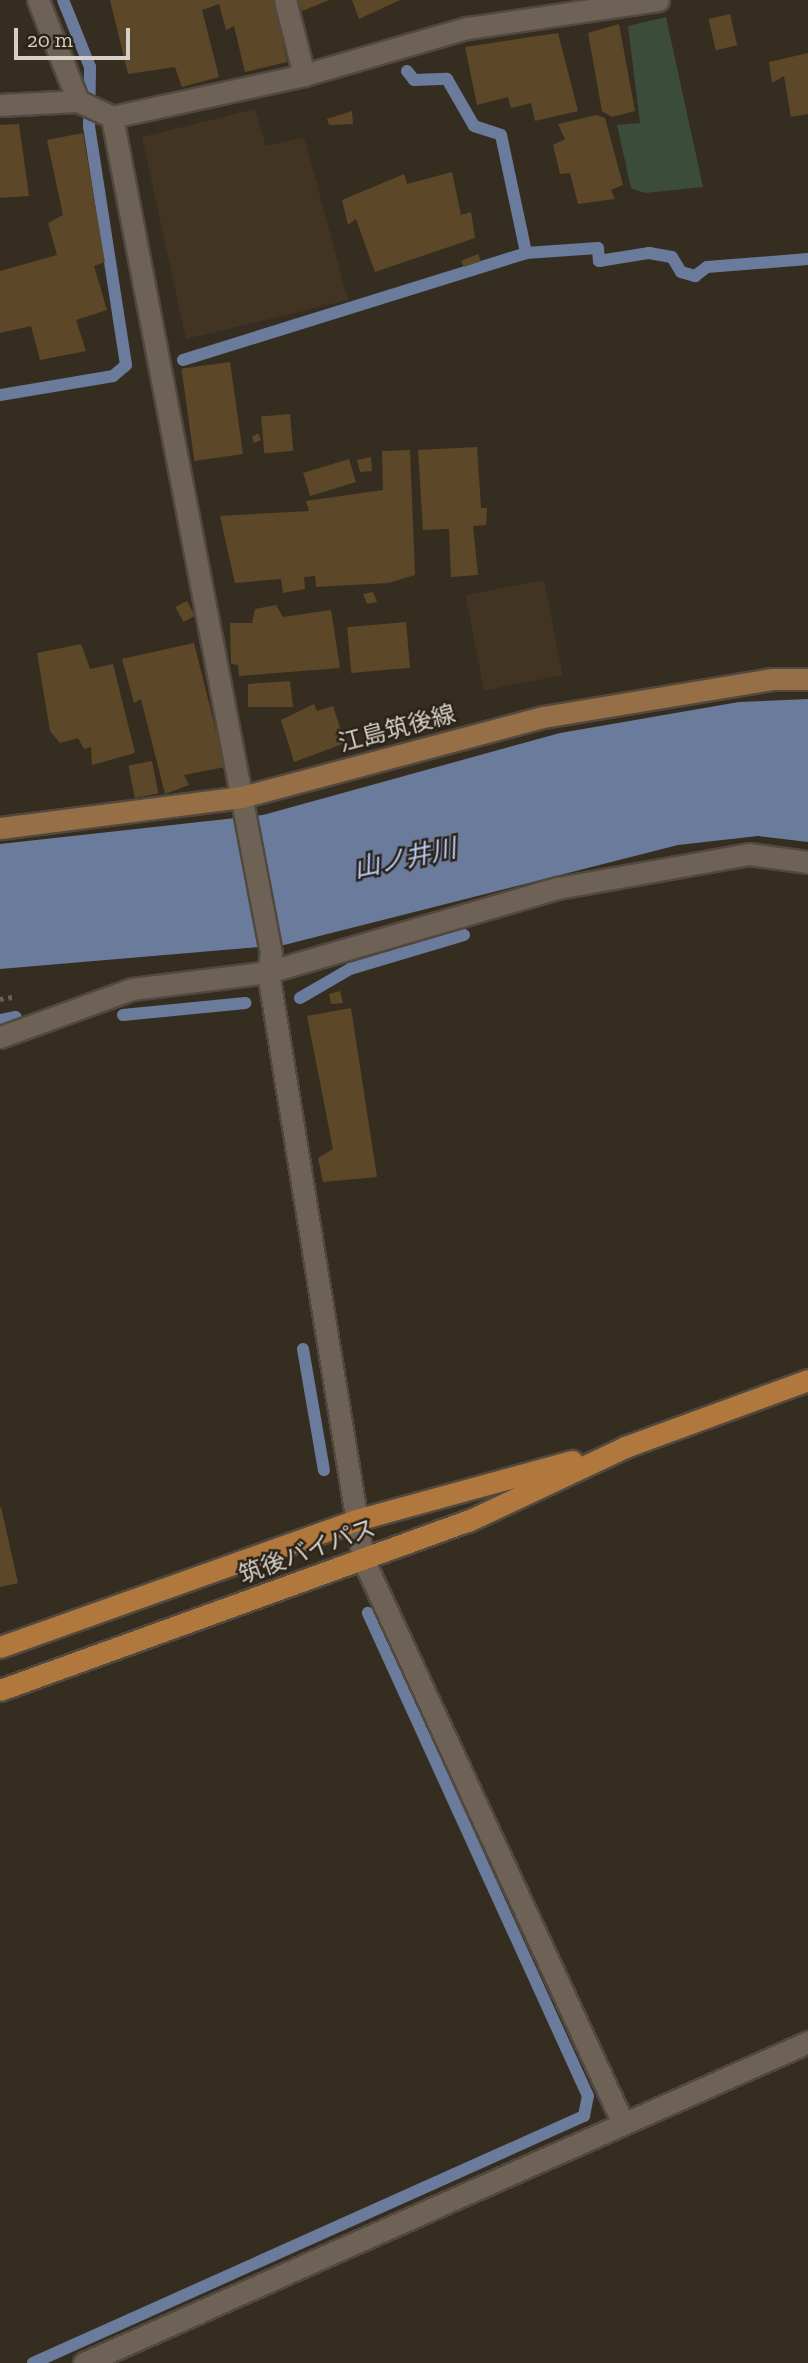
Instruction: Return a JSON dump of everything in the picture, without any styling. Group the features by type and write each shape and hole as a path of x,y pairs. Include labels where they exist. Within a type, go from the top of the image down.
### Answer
{"highway":[{"name":"筑後バイパス","path":"0,1647 356,1520 625,1447 808,1380"},
{"name":"筑後バイパス","path":"0,1690 468,1521 625,1447"}],"main road":[{"name":"江島筑後線","path":"0,828 244,803 543,717 773,679 808,679"}],"street":[{"path":"38,0 78,101"},
{"path":"285,0 304,75"},
{"path":"0,105 78,101 112,117 304,75 467,28 658,0"},
{"path":"112,117 244,803 363,1559 622,2121"},
{"path":"0,1037 132,989 269,962 558,888 749,855 808,862"},
{"path":"84,2363 622,2121 808,2042"}],"shaded area":[{"path":"255,109 266,146 304,137 348,300 186,339 142,137"},
{"path":"544,580 563,675 484,690 465,595"}],"green space":[{"path":"666,17 703,187 645,193 631,188 617,125 640,123 628,26"}],"water":[{"name":"山ノ井川","path":"808,699 808,842 758,836 678,845 284,945 0,969 0,844 263,815 560,733 739,702"}],"building":[{"path":"110,0 274,0 287,62 245,72 234,26 226,30 219,4 202,10 219,77 182,87 175,67 128,74"},
{"path":"297,0 329,0 302,11"},
{"path":"352,0 400,0 359,19"},
{"path":"730,14 737,45 716,50 709,19"},
{"path":"619,24 635,111 612,117 602,111 588,33"},
{"path":"558,33 578,111 535,121 531,103 511,108 508,97 477,105 465,47"},
{"path":"808,53 808,114 791,117 784,76 772,83 769,62"},
{"path":"352,111 353,124 329,125 327,119"},
{"path":"596,115 605,118 623,185 611,190 615,199 578,204 570,173 560,174 553,145 565,139 558,124"},
{"path":"19,124 29,196 0,198 0,125"},
{"path":"83,133 105,262 94,266 107,310 76,320 86,351 40,360 31,326 0,333 0,271 57,255 48,223 63,215 47,140"},
{"path":"452,172 461,215 471,212 475,238 375,272 356,219 348,225 342,200 404,174 407,184"},
{"path":"478,254 481,261 464,267 461,261"},
{"path":"230,362 243,454 194,461 181,369"},
{"path":"290,414 293,451 264,453 261,417"},
{"path":"258,433 261,440 254,443 252,437"},
{"path":"477,447 481,508 487,508 486,525 473,526 478,575 451,577 449,529 423,530 418,450"},
{"path":"410,450 415,575 388,583 316,587 315,576 304,577 305,589 283,593 281,579 235,583 220,516 309,511 306,501 383,490 382,451"},
{"path":"371,457 372,471 360,472 357,460"},
{"path":"349,459 356,482 310,496 303,473"},
{"path":"373,592 377,602 367,604 363,594"},
{"path":"187,601 195,616 184,622 176,607"},
{"path":"276,605 283,617 331,610 340,668 239,676 238,665 231,664 230,623 252,623 255,609"},
{"path":"406,622 410,668 351,673 347,627"},
{"path":"194,643 225,767 184,775 189,785 165,794 141,699 134,703 122,659"},
{"path":"81,644 90,669 113,664 135,753 92,765 91,747 84,749 78,738 60,743 50,731 37,653"},
{"path":"290,681 293,707 248,707 248,684"},
{"path":"314,704 317,711 333,706 345,743 294,762 281,720"},
{"path":"152,761 158,793 135,798 128,766"},
{"path":"340,991 343,1003 331,1004 329,994"},
{"path":"351,1008 377,1177 323,1182 318,1158 333,1149 307,1016"},
{"path":"0,1508 18,1583 0,1587"}],"waterway":[{"path":"0,395 113,376 126,365 89,127 90,67 63,0"},
{"path":"407,71 414,80 447,79 474,126 501,135 526,253"},
{"path":"183,360 526,253 598,248 599,261 649,253 672,257 681,272 695,276 707,267 808,259"},
{"path":"300,998 350,969 464,935"},
{"path":"123,1015 245,1003"},
{"path":"0,1020 16,1017"},
{"path":"303,1349 324,1470"},
{"path":"33,2363 584,2116 588,2096 368,1613"}]}
